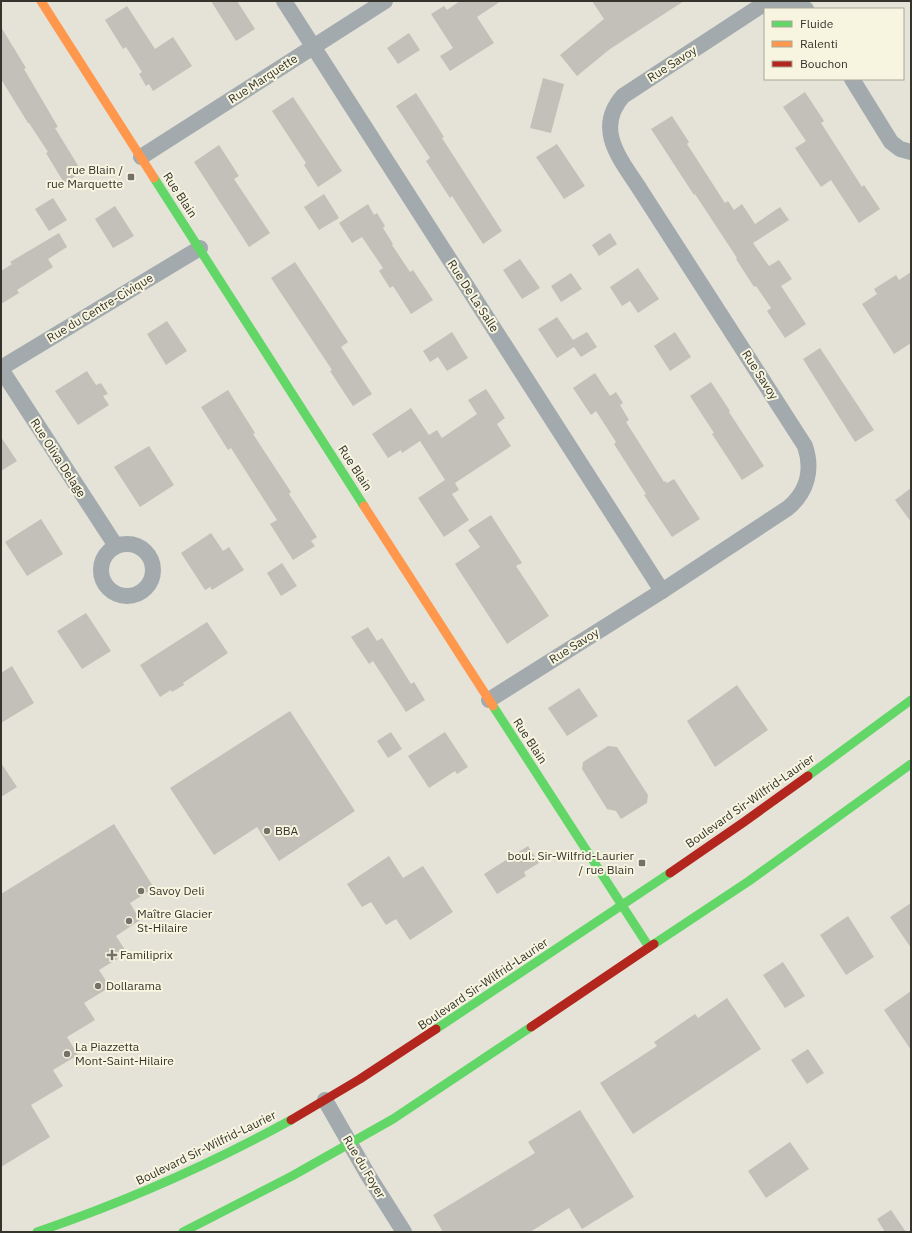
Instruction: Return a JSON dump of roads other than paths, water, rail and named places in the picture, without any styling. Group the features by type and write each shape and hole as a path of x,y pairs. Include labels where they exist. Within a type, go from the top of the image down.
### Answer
{"main road":[{"name":"Rue Blain","path":"41,1 649,947"},
{"name":"Boulevard Sir-Wilfrid-Laurier","path":"37,1232 90,1214 166,1183 266,1134 325,1100 448,1022 622,905 745,821 911,700"},
{"path":"183,1232 231,1209 350,1144 393,1118 749,881 911,764"}],"street":[{"name":"Rue De La Salle","path":"284,1 662,591"},
{"name":"Rue Marquette","path":"141,157 385,1"},
{"name":"Rue Savoy","path":"489,700 662,591 793,503 802,493 807,480 809,460 805,446 616,150 610,131 610,118 615,107 623,96 759,7 778,1"},
{"path":"853,80 891,142 900,149 911,152"},
{"name":"Rue du Centre-Civique","path":"1,368 200,248"},
{"name":"Rue Oliva Delage","path":"1,368 116,546"},
{"name":"Rue du Foyer","path":"325,1100 368,1175 404,1232"}],"place":[{"name":"rue Blain / rue Marquette","path":"131,177"},
{"name":"BBA","path":"267,831"},
{"name":"boul. Sir-Wilfrid-Laurier / rue Blain","path":"642,863"},
{"name":"Savoy Deli","path":"141,891"},
{"name":"Maître Glacier St-Hilaire","path":"129,921"},
{"name":"Familiprix","path":"112,955"},
{"name":"Dollarama","path":"98,986"},
{"name":"La Piazzetta Mont-Saint-Hilaire","path":"67,1054"}]}
